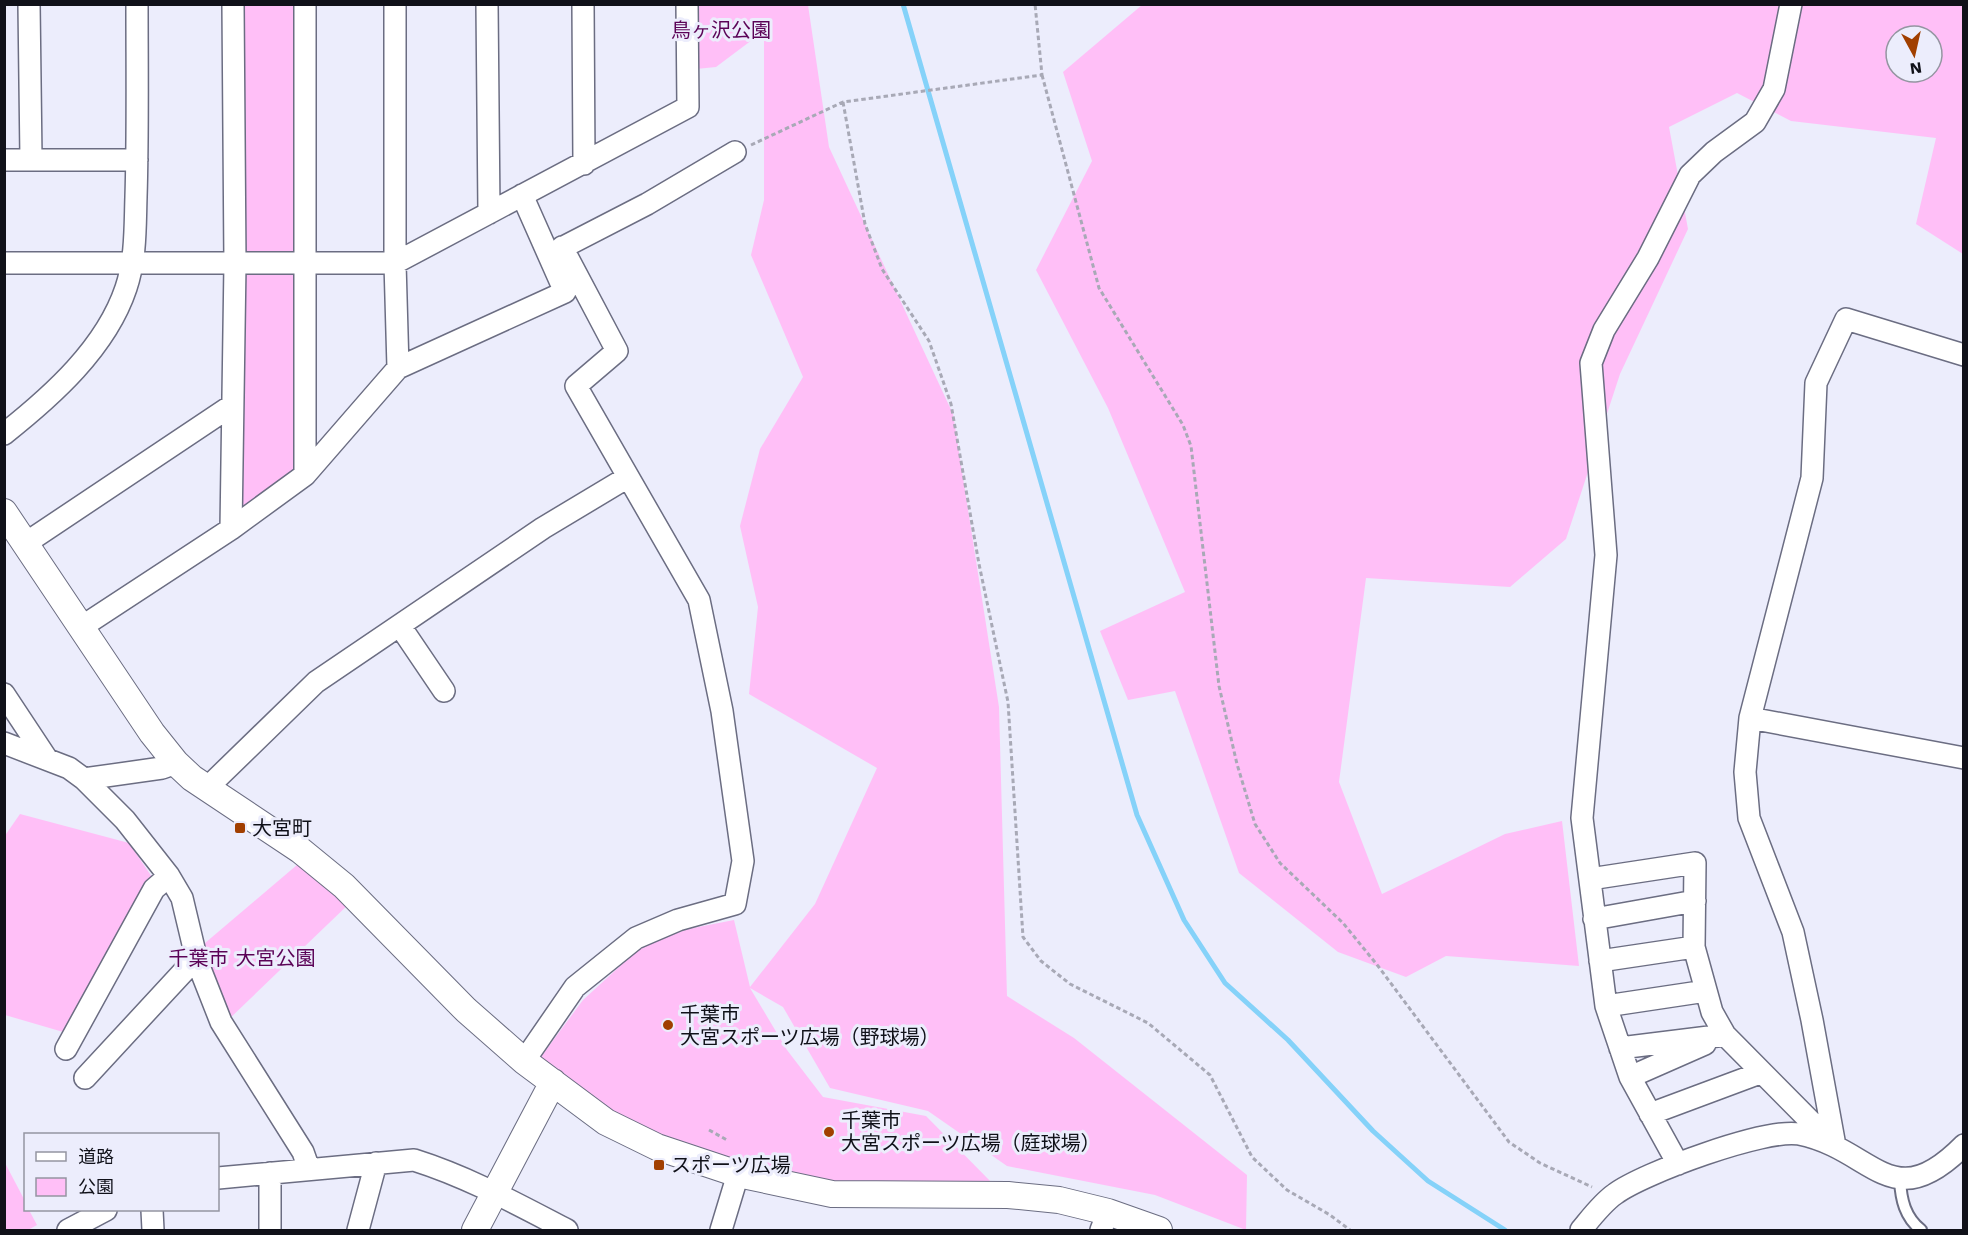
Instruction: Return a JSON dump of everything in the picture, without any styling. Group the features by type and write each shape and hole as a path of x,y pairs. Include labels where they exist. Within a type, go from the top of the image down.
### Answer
{"street":[{"path":"29,4 31,159"},
{"path":"4,434 56,390 95,345 126,290 133,262 137,160 137,4"},
{"path":"231,529 231,406 235,264 233,4"},
{"path":"305,4 305,475"},
{"path":"395,4 395,263 398,369"},
{"path":"487,4 489,213"},
{"path":"583,4 584,164"},
{"path":"4,263 395,263 584,164 688,106 687,4"},
{"path":"1678,1164 1630,1077 1606,1006 1582,818 1606,555 1591,363 1604,330 1648,258 1690,175 1714,152 1755,122 1774,89 1791,4"},
{"path":"556,251 647,204 735,152"},
{"path":"4,160 137,160"},
{"path":"522,195 617,351 576,386 699,600 722,711 743,861 735,904 678,920 636,938 575,987 524,1061"},
{"path":"82,626 231,529 305,475 398,369 565,292 556,251"},
{"path":"1835,1146 1812,1020 1792,932 1749,818 1745,772 1750,718 1812,478 1816,383 1846,319 1964,355"},
{"path":"26,543 231,406"},
{"path":"207,788 316,682 543,528 628,477"},
{"path":"4,512 153,733 176,763 207,788 300,850 344,886 466,1010 524,1061 606,1122 657,1147 738,1174 832,1194 1008,1195 1059,1200 1105,1221 1159,1230"},
{"path":"400,626 444,691"},
{"path":"4,694 47,759"},
{"path":"1750,718 1964,758"},
{"path":"4,743 69,768 84,779 125,820 169,876 182,898 197,961 221,1022 303,1152 309,1169"},
{"path":"84,779 162,768 176,763"},
{"path":"1590,879 1695,863 1694,947 1712,1012 1725,1035 1760,1073 1835,1146"},
{"path":"66,1049 154,889 169,876"},
{"path":"1594,919 1695,901"},
{"path":"1600,961 1694,947"},
{"path":"85,1078 185,970 197,961"},
{"path":"1606,1006 1706,991"},
{"path":"1620,1048 1725,1035"},
{"path":"1630,1077 1725,1035"},
{"path":"1650,1113 1760,1073"},
{"path":"475,1230 554,1082"},
{"path":"1581,1230 1613,1195 1678,1164 1774,1134 1798,1134 1835,1146 1900,1180 1930,1174 1943,1166 1964,1145"},
{"path":"219,1178 414,1160 495,1192 567,1230"},
{"path":"358,1230 376,1163"},
{"path":"270,1173 270,1230"},
{"path":"721,1230 738,1174"},
{"path":"68,1230 102,1211"},
{"path":"152,1211 153,1230"}],"lane":[{"path":"1900,1180 1901,1198 1907,1214 1911,1222 1921,1230"}],"path":[{"path":"1035,4 1042,75 1099,288 1183,425 1191,446 1219,686 1254,824 1280,863 1343,923 1378,966 1509,1142 1575,1181 1613,1195"},
{"path":"735,152 843,102 1042,75"},
{"path":"843,102 865,224 882,269 929,341 951,404 979,564 1008,702 1023,937 1041,961 1070,984 1148,1023 1210,1075 1252,1156 1287,1191 1330,1215 1350,1230"},
{"path":"709,1130 727,1140"}],"green space":[{"path":"246,5 292,5 298,11 297,248 290,254 246,254 242,248 240,12"},
{"name":"鳥ヶ沢公園","path":"695,5 808,5 829,147 953,414 999,707 1007,996 1074,1038 1247,1175 1246,1230 1155,1195 1007,1166 928,1111 830,1088 783,1007 750,988 787,1050 823,1097 926,1116 996,1187 883,1190 790,1179 644,1131 620,1118 540,1058 583,1000 642,946 688,929 734,920 750,987 815,904 877,768 749,694 758,607 740,526 760,449 803,377 751,255 764,200 764,31 716,67 696,69"},
{"path":"1142,5 1963,5 1963,254 1916,224 1936,138 1791,121 1737,93 1669,127 1688,229 1620,374 1566,539 1510,587 1366,578 1339,782 1382,894 1505,834 1562,821 1579,966 1446,956 1406,977 1338,952 1239,873 1175,691 1128,700 1100,631 1185,592 1108,408 1036,270 1092,161 1063,72"},
{"path":"248,272 290,273 299,279 299,467 248,513 241,505 241,277"},
{"path":"20,814 129,843 158,886 70,1034 5,1015 4,837"},
{"name":"千葉市 大宮公園","path":"304,859 352,901 227,1021 198,949"},
{"path":"4,1161 24,1199 24,1211 30,1211 37,1225 28,1230 5,1230"}],"waterway":[{"path":"903,4 1137,815 1184,920 1225,983 1288,1040 1373,1131 1428,1181 1505,1230"}],"place":[{"name":"大宮町","path":"240,828"},
{"name":"千葉市 大宮スポーツ広場（野球場）","path":"668,1025"},
{"name":"千葉市 大宮スポーツ広場（庭球場）","path":"829,1132"},
{"name":"スポーツ広場","path":"659,1165"}]}
